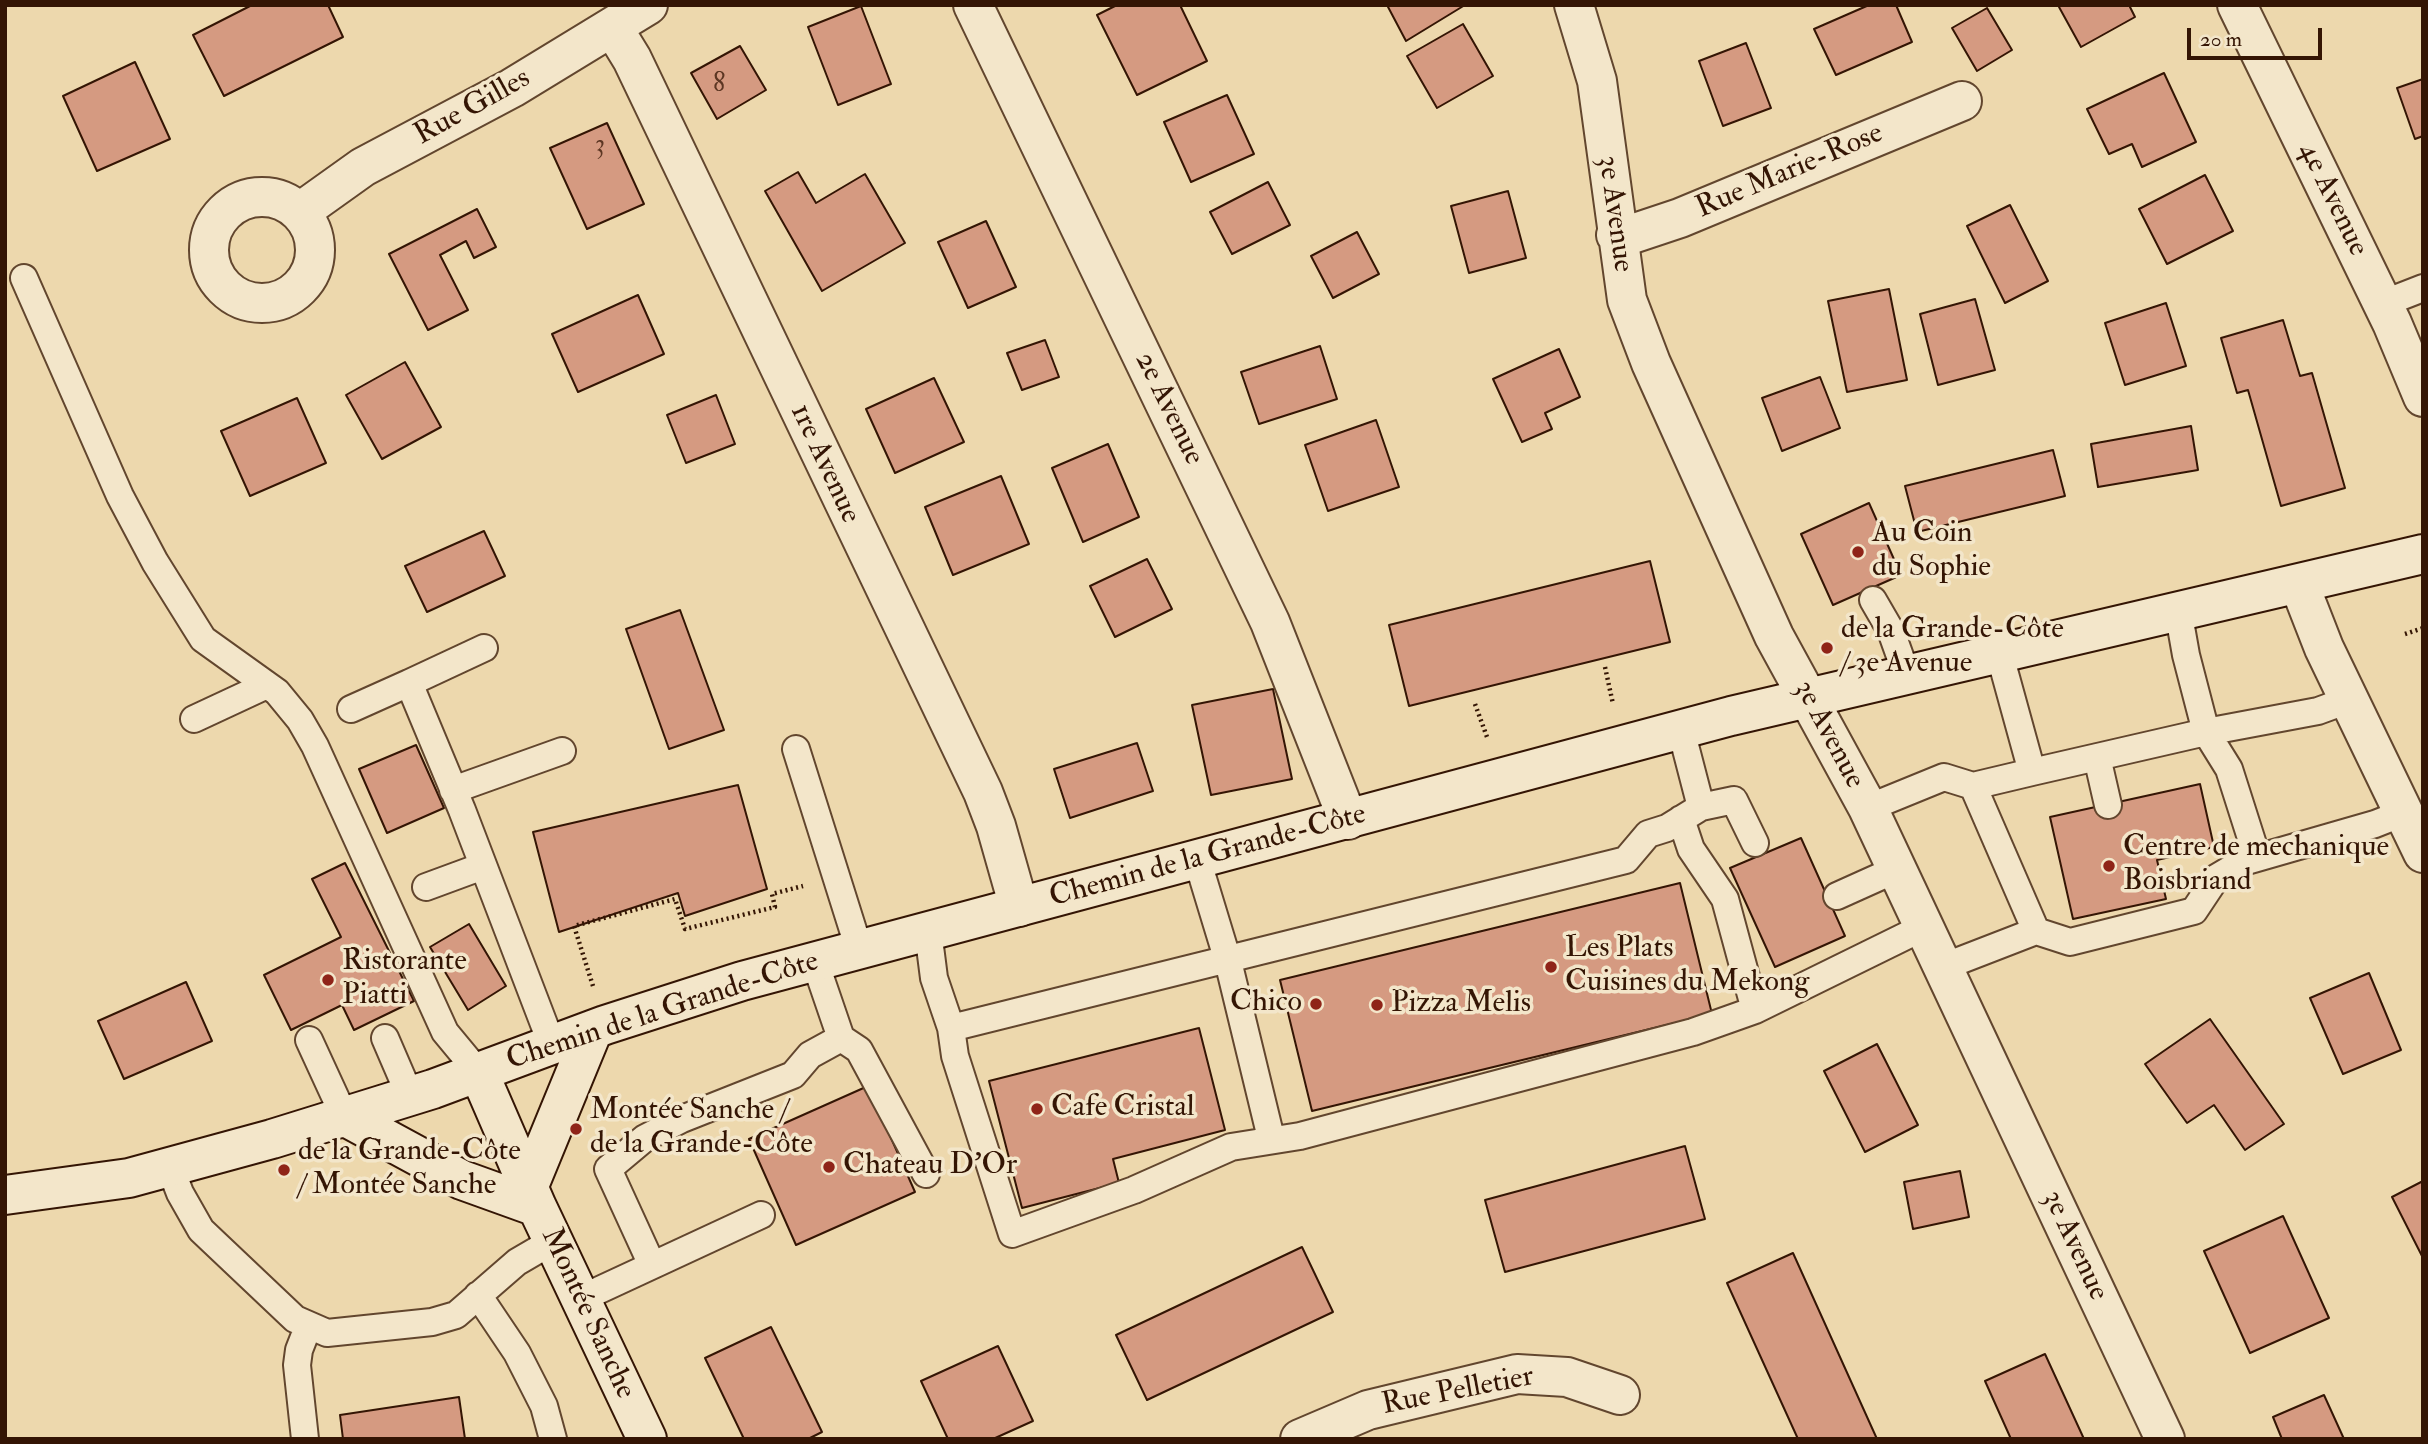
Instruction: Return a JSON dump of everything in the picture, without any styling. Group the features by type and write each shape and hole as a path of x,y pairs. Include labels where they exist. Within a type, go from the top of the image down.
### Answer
{"street":[{"name":"Rue Gilles","path":"300,212 363,167 491,100 648,5"},
{"name":"2e Avenue","path":"973,5 1261,601 1348,820"},
{"name":"3e Avenue","path":"1574,5 1597,81 1627,300 1651,363 1774,636 1868,808 2165,1439"},
{"name":"4e Avenue","path":"2237,5 2382,304 2423,397"},
{"name":"1re Avenue","path":"613,27 632,59 983,792 996,826 1019,907"},
{"name":"Rue Marie-Rose","path":"1616,235 1632,234 1680,218 1962,101"},
{"name":"Chemin de la Grande-Côte","path":"5,1195 80,1187 170,1167 410,1096 680,1000 859,949 1681,730 1809,697 2423,554"},
{"path":"2299,584 2348,700 2423,853"},
{"path":"344,1116 462,1180 539,1212 593,1030"},
{"name":"Montée Sanche","path":"479,1073 539,1212 645,1438"},
{"name":"Rue Pelletier","path":"1300,1439 1368,1410 1517,1374 1567,1377 1620,1395"}],"lane":[{"path":"24,278 120,496 175,596 203,639 267,685 300,720 316,746 445,1032 479,1073"},
{"path":"2382,304 2423,288"},
{"path":"1873,600 1891,631 1906,674"},
{"path":"2178,610 2186,655 2206,732 2228,769 2257,857"},
{"path":"351,709 484,648"},
{"path":"1999,652 2032,772"},
{"path":"409,684 552,1045"},
{"path":"194,719 267,685"},
{"path":"1868,808 1944,777 1973,786 2206,732 2319,711 2348,700"},
{"path":"1681,730 1691,813 1691,849 1725,899 1755,1010"},
{"path":"796,749 859,949"},
{"path":"453,790 562,751"},
{"path":"2097,757 2108,805"},
{"path":"1973,786 2036,931"},
{"path":"951,1028 1626,859 1648,834 1691,813 1734,800 1755,843"},
{"path":"1943,967 2036,931 2070,942 2194,911 2216,878 2257,857 2375,824 2403,813"},
{"path":"1197,859 1227,961 1271,1138"},
{"path":"426,887 483,866"},
{"path":"1837,896 1897,869"},
{"path":"928,931 933,978 951,1028 955,1056 1012,1234 1134,1190 1231,1147 1271,1138 1300,1136 1705,1028 1755,1010 1924,927"},
{"path":"815,961 841,1038 859,1050 926,1174"},
{"path":"385,1038 410,1096"},
{"path":"652,1265 608,1170 645,1138 682,1119 793,1074 810,1055 841,1038"},
{"path":"309,1040 344,1116"},
{"path":"170,1167 180,1193 201,1230 295,1320 327,1333 432,1322 456,1315 517,1262 539,1212"},
{"path":"580,1299 761,1215"},
{"path":"478,1295 517,1353 544,1406 553,1439"},
{"path":"305,1439 297,1365 299,1350 308,1327"}],"path":[{"path":"2405,634 2423,628"},
{"path":"1605,667 1614,707"},
{"path":"1475,704 1488,741"},
{"path":"595,990 574,926 675,899 685,929 775,907 772,894 815,883"}],"building":[{"path":"252,5 328,5 343,37 224,96 193,35"},
{"path":"1117,5 1180,5 1207,61 1137,95 1097,15"},
{"path":"1387,5 1465,5 1406,41"},
{"path":"1869,5 1896,5 1912,42 1836,75 1814,29"},
{"path":"2129,5 2135,17 2081,47 2059,7"},
{"path":"861,6 891,84 838,105 808,27"},
{"path":"1987,8 2012,50 1977,71 1952,28"},
{"path":"1463,24 1493,76 1437,108 1407,56"},
{"path":"1746,43 1771,108 1723,126 1699,61"},
{"path":"740,46 766,90 717,119 691,73"},
{"path":"135,62 170,139 97,171 63,96"},
{"path":"2164,73 2196,142 2142,167 2132,144 2109,154 2087,109"},
{"path":"2423,79 2423,136 2415,139 2397,88"},
{"path":"1227,95 1254,154 1191,182 1164,122"},
{"path":"607,123 644,204 587,229 550,148"},
{"path":"798,172 816,203 865,174 905,243 822,291 765,191"},
{"path":"2205,175 2233,231 2167,264 2139,209"},
{"path":"1268,182 1290,225 1232,254 1210,212"},
{"path":"1508,191 1526,258 1469,273 1451,206"},
{"path":"2010,205 2048,281 2005,303 1967,226"},
{"path":"477,209 496,247 474,258 466,241 440,255 468,310 428,330 389,254"},
{"path":"986,221 1016,287 968,308 938,242"},
{"path":"1357,232 1379,274 1333,298 1311,256"},
{"path":"1889,289 1907,380 1847,392 1828,301"},
{"path":"638,295 664,354 578,392 552,334"},
{"path":"1975,299 1995,370 1938,385 1920,314"},
{"path":"2166,303 2186,366 2125,385 2105,323"},
{"path":"2283,320 2300,376 2312,373 2345,488 2281,506 2248,390 2237,393 2221,338"},
{"path":"1045,340 1059,377 1022,390 1007,353"},
{"path":"1320,346 1337,399 1259,424 1241,372"},
{"path":"1559,349 1580,397 1545,413 1552,429 1522,442 1493,379"},
{"path":"405,362 441,427 382,459 346,395"},
{"path":"1820,377 1840,428 1782,451 1762,398"},
{"path":"934,378 964,442 895,473 866,409"},
{"path":"716,395 735,444 686,463 667,415"},
{"path":"297,398 326,463 250,496 221,431"},
{"path":"1376,420 1399,487 1328,511 1305,445"},
{"path":"2191,426 2198,470 2098,487 2091,444"},
{"path":"1108,444 1139,517 1083,542 1052,468"},
{"path":"2053,450 2065,496 1917,532 1905,486"},
{"path":"1001,476 1029,544 953,575 925,507"},
{"path":"1869,503 1901,575 1833,605 1801,534"},
{"path":"484,531 505,576 427,612 405,566"},
{"path":"1147,559 1172,609 1115,637 1090,586"},
{"path":"1650,561 1670,642 1409,706 1389,625"},
{"path":"680,610 724,730 669,749 626,629"},
{"path":"1273,689 1292,779 1211,795 1192,705"},
{"path":"1137,743 1153,791 1070,818 1054,769"},
{"path":"416,745 444,808 387,833 359,769"},
{"path":"2200,784 2214,847 2157,860 2166,899 2073,919 2050,817"},
{"path":"738,785 767,889 685,916 678,893 559,932 533,832"},
{"path":"1801,838 1845,936 1775,967 1730,868"},
{"path":"345,863 414,1001 354,1030 342,1005 291,1030 264,975 341,937 312,879"},
{"path":"1680,883 1712,1014 1312,1111 1280,980"},
{"path":"469,924 506,986 468,1010 430,947"},
{"path":"2369,973 2401,1050 2343,1074 2310,998"},
{"path":"186,982 212,1041 124,1079 98,1021"},
{"path":"2210,1019 2284,1124 2245,1150 2214,1105 2187,1123 2145,1064"},
{"path":"1199,1028 1225,1130 1113,1159 1119,1183 1022,1208 989,1081"},
{"path":"1877,1044 1918,1125 1865,1152 1824,1071"},
{"path":"868,1086 915,1192 796,1245 749,1139"},
{"path":"1685,1146 1705,1219 1505,1272 1485,1200"},
{"path":"1960,1171 1969,1217 1913,1229 1904,1182"},
{"path":"2423,1181 2423,1258 2392,1197"},
{"path":"2283,1216 2329,1318 2250,1353 2204,1251"},
{"path":"1302,1247 1333,1312 1147,1400 1116,1335"},
{"path":"1793,1253 1877,1439 1798,1439 1727,1283"},
{"path":"771,1327 822,1432 808,1439 744,1439 705,1358"},
{"path":"998,1346 1033,1421 993,1439 948,1439 921,1381"},
{"path":"2045,1354 2084,1439 2011,1439 1985,1381"},
{"path":"2324,1395 2344,1439 2282,1439 2273,1417"},
{"path":"459,1397 465,1439 343,1439 340,1415"}],"place":[{"name":"Au Coin du Sophie","path":"1858,552"},
{"name":"de la Grande-Côte / 3e Avenue","path":"1827,648"},
{"name":"Centre de mechanique Boisbriand","path":"2109,866"},
{"name":"Les Plats Cuisines du Mekong","path":"1551,967"},
{"name":"Ristorante Piatti","path":"328,980"},
{"name":"Chico","path":"1316,1004"},
{"name":"Pizza Melis","path":"1377,1005"},
{"name":"Cafe Cristal","path":"1037,1109"},
{"name":"Montée Sanche / de la Grande-Côte","path":"576,1129"},
{"name":"Chateau D'Or","path":"829,1167"},
{"name":"de la Grande-Côte / Montée Sanche","path":"284,1170"}]}
